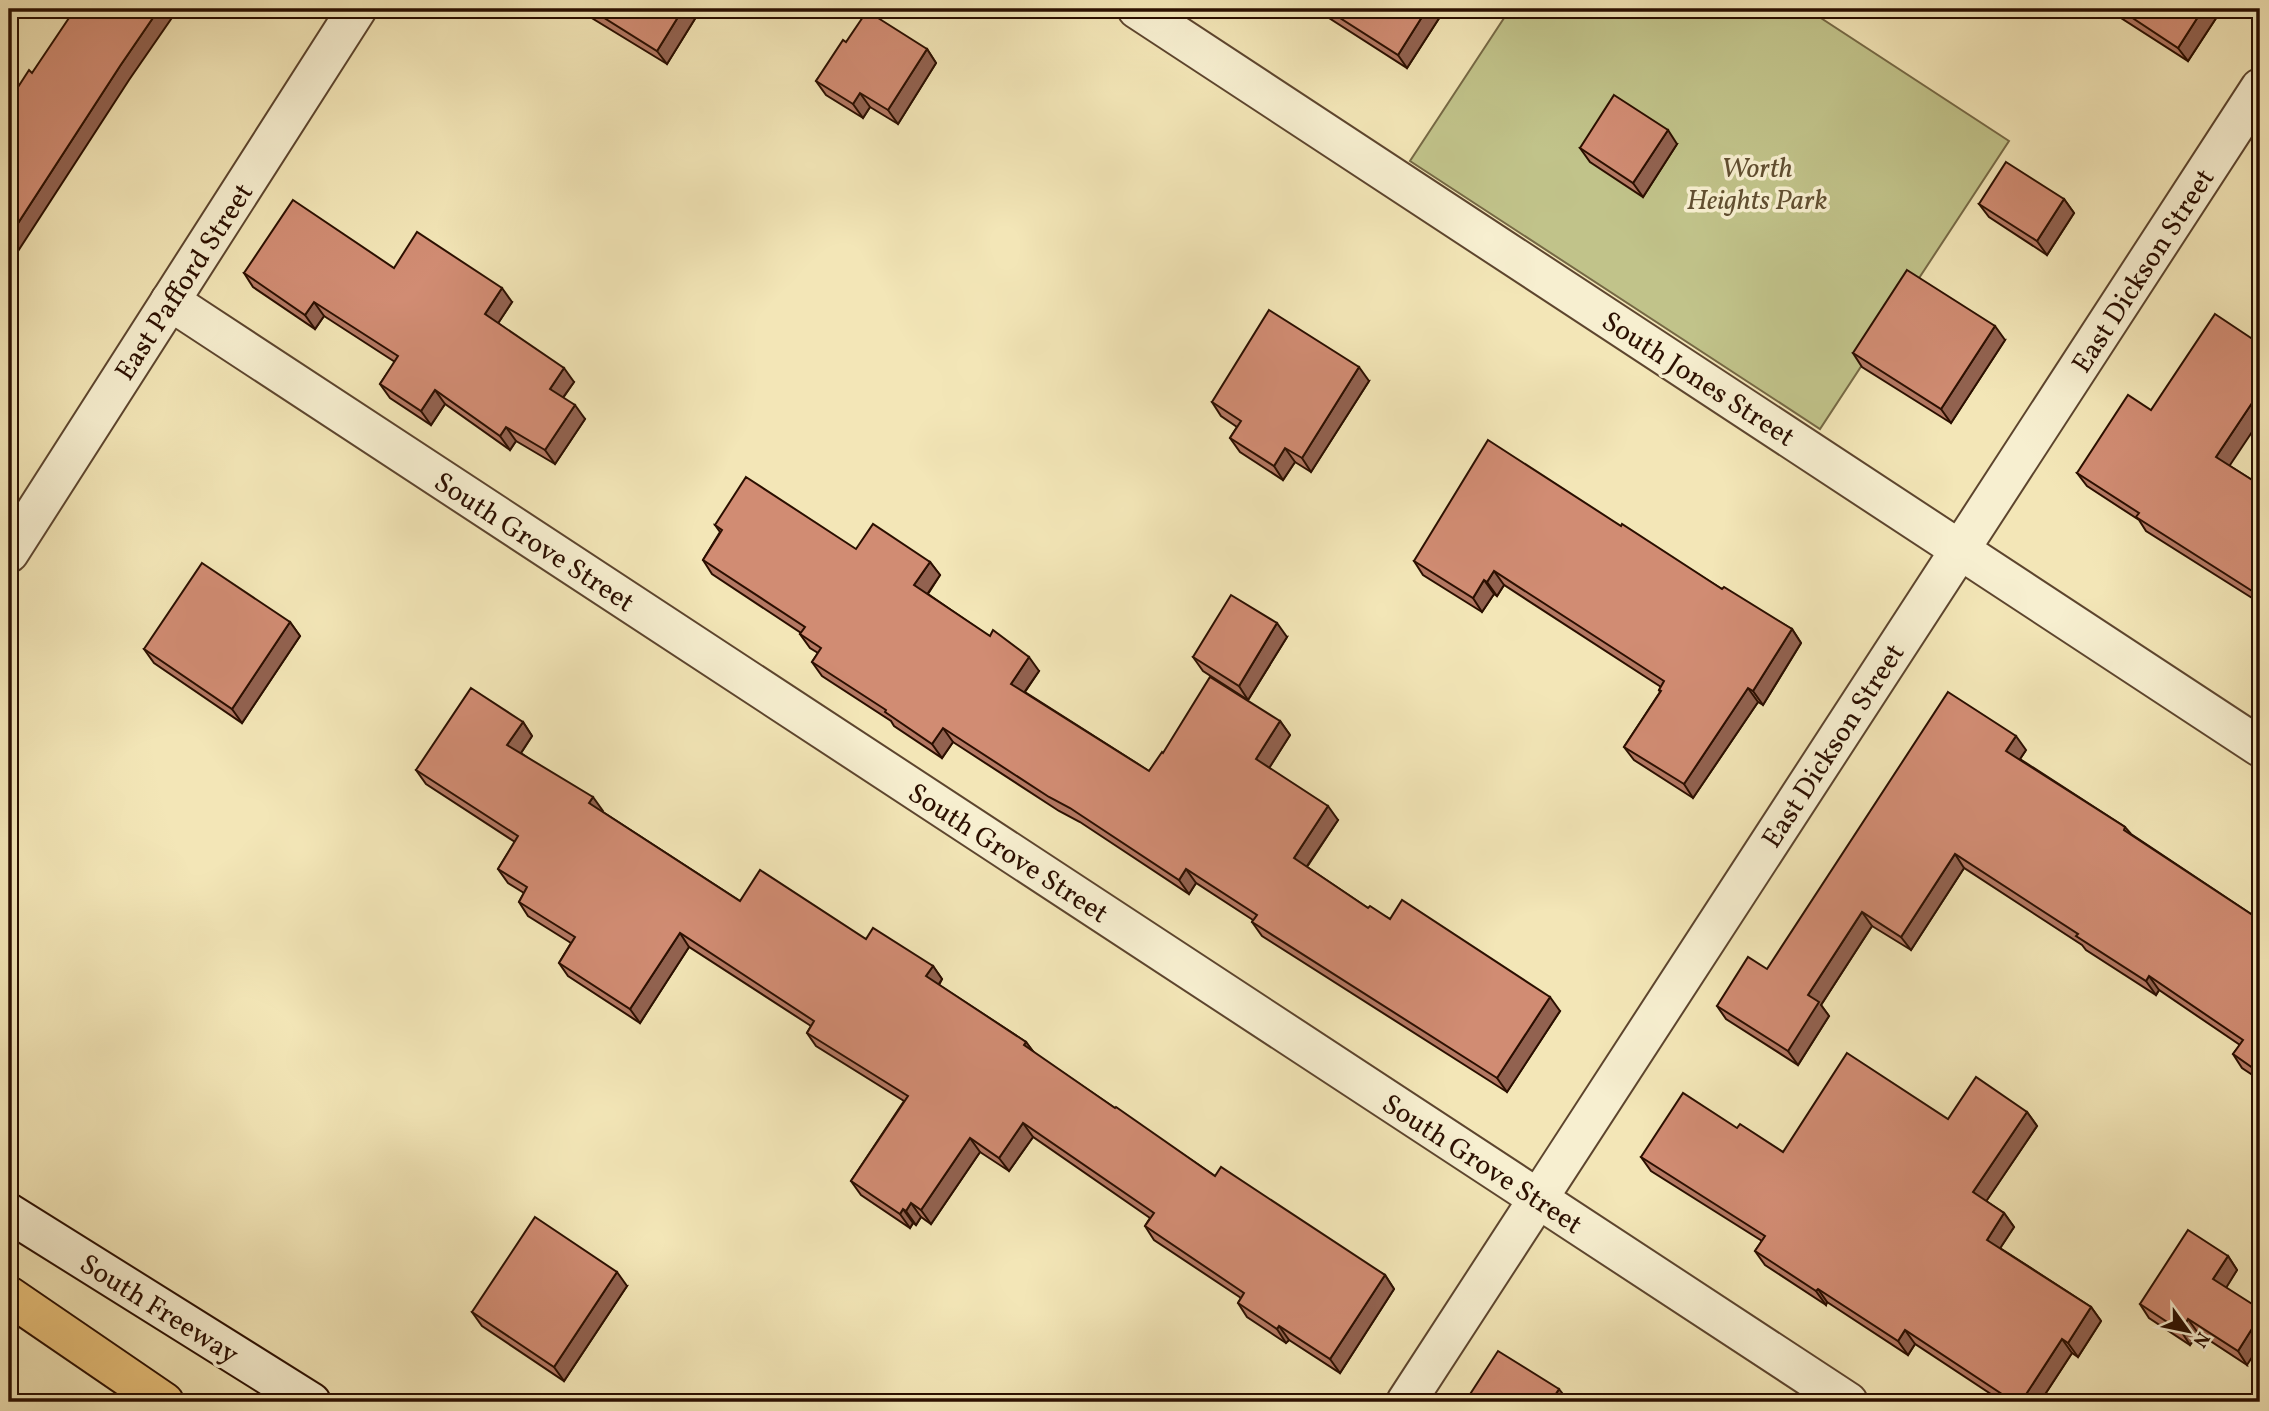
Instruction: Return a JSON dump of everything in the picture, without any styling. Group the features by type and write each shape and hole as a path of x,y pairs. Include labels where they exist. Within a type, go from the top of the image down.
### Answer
{"highway":[{"path":"9,1296 164,1402"}],"street":[{"name":"East Pafford Street","path":"9,553 357,9"},
{"name":"South Jones Street","path":"1137,9 2260,747"},
{"name":"East Dickson Street","path":"1406,1402 2260,88"},
{"name":"South Grove Street","path":"170,301 1848,1402"},
{"name":"South Freeway","path":"9,1213 311,1402"}],"green space":[{"name":"Worth Heights Park","path":"1510,9 1807,9 2009,141 1820,429 1410,161"}],"building":[{"path":"75,9 159,9 9,237 9,101 29,70 32,73"},
{"path":"590,9 683,9 657,51"},
{"path":"1326,9 1427,9 1398,55"},
{"path":"2119,9 2203,9 2178,48"},
{"path":"867,11 927,49 888,110 860,93 853,104 816,81 843,40 846,42"},
{"path":"1614,95 1668,130 1633,183 1580,148"},
{"path":"2006,162 2064,199 2037,241 1979,204"},
{"path":"293,200 394,268 417,232 502,288 485,314 564,368 550,389 575,405 545,450 506,427 500,436 435,390 421,411 380,384 398,356 314,302 305,315 244,273"},
{"path":"1907,270 1995,326 1941,409 1853,353"},
{"path":"1269,310 1359,367 1302,458 1285,448 1274,466 1230,438 1241,421 1212,402"},
{"path":"2215,314 2260,344 2260,391 2216,457 2260,485 2260,596 2136,517 2139,513 2077,473 2128,395 2151,410"},
{"path":"1488,440 1722,589 1724,587 1792,629 1753,691 1748,688 1684,784 1624,747 1661,691 1659,690 1664,681 1494,571 1487,582 1484,580 1473,598 1414,561"},
{"path":"746,477 856,549 873,524 930,562 914,585 990,636 993,630 1029,657 1011,684 1149,771 1210,677 1280,721 1256,759 1328,806 1294,858 1368,908 1370,906 1390,919 1402,900 1550,997 1497,1078 1252,922 1257,915 1186,869 1179,880 943,728 932,744 885,712 886,710 812,662 821,648 800,634 805,627 703,560 722,530 715,525"},
{"path":"202,563 290,622 232,709 144,649"},
{"path":"1231,595 1277,623 1239,686 1193,657"},
{"path":"471,688 523,722 507,745 593,797 589,803 740,901 760,870 866,939 873,928 933,966 926,976 1026,1042 1024,1045 1215,1176 1221,1167 1385,1275 1330,1359 1238,1303 1244,1293 1145,1226 1154,1213 1023,1123 999,1158 970,1138 921,1210 911,1203 906,1211 903,1209 900,1214 851,1181 908,1096 807,1033 814,1021 680,933 630,1009 559,963 575,937 519,902 527,887 498,869 518,836 416,770"},
{"path":"1948,692 2016,736 2006,751 2125,827 2124,830 2260,920 2260,1073 2233,1054 2243,1040 2149,976 2146,981 2076,936 2078,934 1955,854 1901,937 1862,912 1808,995 1819,1002 1788,1051 1717,1006 1748,957 1767,969"},
{"path":"1847,1053 1948,1119 1976,1077 2027,1112 1973,1192 2004,1213 1987,1240 2091,1307 2068,1343 2062,1339 2021,1402 2014,1402 1905,1330 1898,1341 1818,1289 1816,1291 1755,1251 1765,1236 1641,1157 1683,1093 1737,1128 1740,1124 1783,1152"},
{"path":"535,1217 617,1272 554,1367 472,1312"},
{"path":"2188,1230 2228,1256 2213,1279 2260,1309 2260,1316 2238,1351 2188,1319 2181,1331 2140,1304"},
{"path":"1498,1351 1559,1389 1554,1397 1562,1402 1465,1402"}]}
